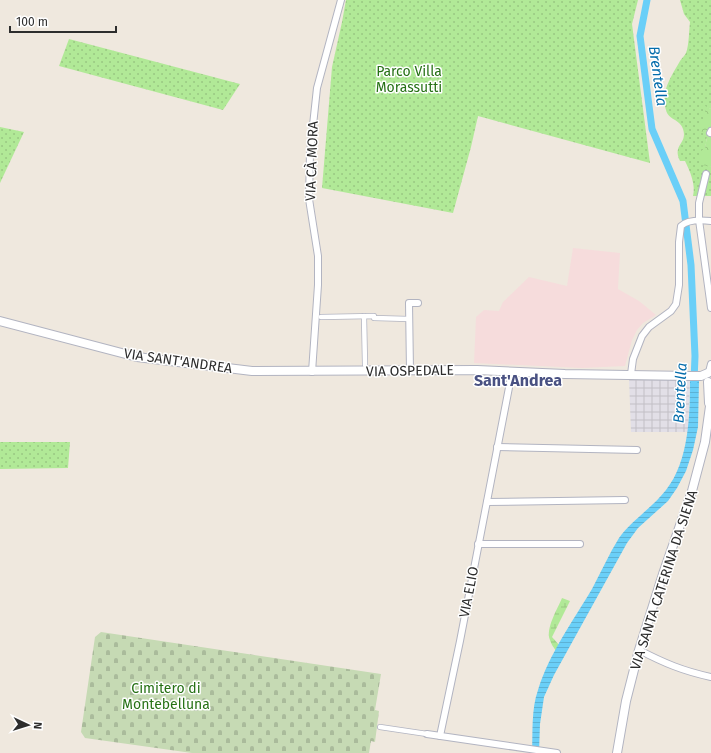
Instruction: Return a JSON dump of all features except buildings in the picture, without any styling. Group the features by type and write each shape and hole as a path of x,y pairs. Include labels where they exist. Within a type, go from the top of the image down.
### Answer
{"street":[{"name":"VIA CÀ MORA","path":"312,372 318,285 318,256 309,199 310,153 317,88 341,0"},
{"path":"706,174 698,203 711,308"},
{"path":"630,374 642,336 649,327 671,311 676,304 679,285 680,229 684,224 699,220 711,221"},
{"path":"410,370 409,303 418,303"},
{"path":"364,316 365,365"},
{"path":"321,317 374,316 374,318 409,319"},
{"name":"VIA SANT'ANDREA","path":"0,321 137,357 252,371 312,372"},
{"name":"VIA OSPEDALE","path":"312,372 477,370 691,376 708,375"},
{"name":"VIA ELIO","path":"440,736 512,372"},
{"name":"VIA SANTA CATERINA DA SIENA","path":"616,753 626,701 639,650 663,574 692,491 705,442 710,403 708,375"},
{"path":"497,447 637,450"},
{"path":"487,502 625,500"},
{"path":"478,544 580,544"},
{"path":"639,650 660,661 689,672 711,677"},
{"path":"380,727 557,753"}],"shaded area":[{"path":"573,248 620,253 618,289 639,301 656,315 643,323 637,330 632,340 625,366 582,368 474,363 476,317 484,310 499,311 503,302 529,277 567,286"},
{"path":"629,379 690,380 688,432 631,432"}],"green space":[{"name":"Parco Villa Morassutti","path":"346,0 638,0 632,24 650,163 478,116 453,213 322,188 332,67"},
{"path":"680,0 711,0 711,109 705,107 707,137 705,149 706,165 711,167 711,196 693,196 694,187 691,174 685,161 680,161 678,155 679,147 684,138 683,129 679,123 669,116 666,110 665,97 668,84 686,53 688,46 690,22 684,14"},
{"path":"69,39 240,84 223,110 59,66"},
{"path":"705,106 711,109 711,167 702,165 700,159 702,150 705,148 707,137 706,133 700,131 697,125 705,118"},
{"path":"0,127 24,132 0,183"},
{"path":"0,442 70,442 68,468 0,469"},
{"path":"562,598 570,601 552,637 560,646 556,651 550,641 549,630"},
{"name":"Cimitero di Montebelluna","path":"101,632 381,674 375,710 379,711 375,742 371,741 369,753 192,753 85,738 81,732 95,637"}],"water":[{"path":"690,380 699,381 698,427 693,450 686,471 668,501 638,528 627,543 554,675 544,697 540,724 539,753 532,753 533,713 536,698 548,664 592,589 619,538 630,525 655,503 674,478 684,452 687,437"}],"waterway":[{"name":"Brentella","path":"647,0 640,36 652,129 683,201 691,265 695,356 694,381"}],"district":[{"name":"Sant'Andrea","path":"518,380"}]}
